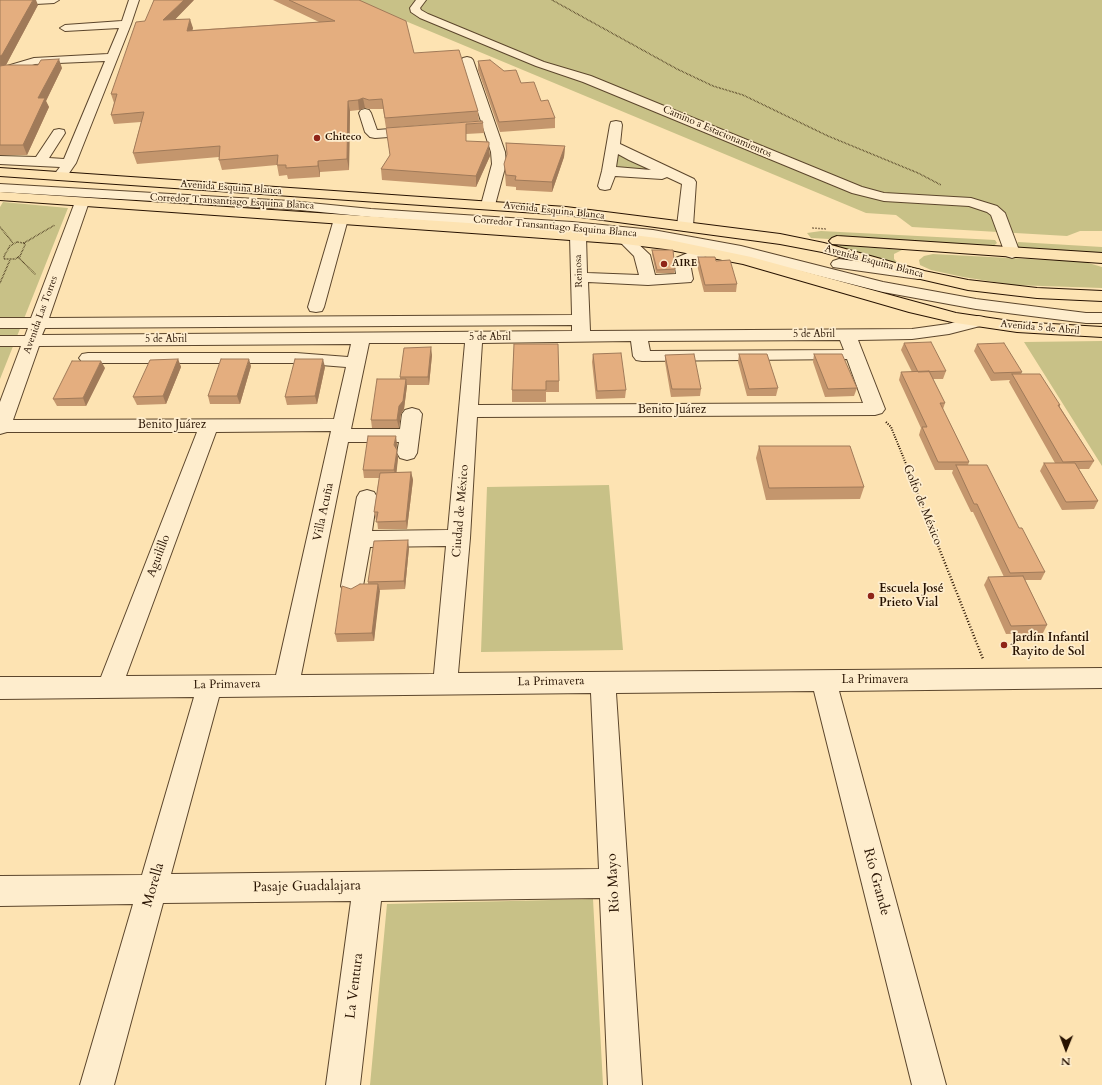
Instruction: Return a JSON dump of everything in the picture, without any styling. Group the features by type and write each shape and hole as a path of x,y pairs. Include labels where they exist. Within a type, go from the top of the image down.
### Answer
{"main road":[{"name":"Avenida Esquina Blanca","path":"0,172 54,176 82,195 488,205 566,211 780,239 824,248 922,275 990,288 1037,293 1102,296"},
{"path":"3,188 54,176"},
{"name":"Avenida Esquina Blanca","path":"3,188 341,219 625,239 705,251 758,264 915,308 978,322"},
{"path":"780,239 806,239 925,248 1102,258"},
{"path":"922,275 913,265 911,259 915,254 925,248"},
{"name":"Avenida 5 de Abril","path":"978,322 1048,330 1102,332"}],"street":[{"path":"0,3 54,0"},
{"path":"54,176 69,163 126,24 134,0"},
{"name":"Camino a Estacionamientos","path":"421,0 415,8 416,12 424,16 540,64 587,78 857,190 884,197 971,202 984,205 998,213 1012,253"},
{"path":"65,28 126,24"},
{"path":"0,73 10,68 34,61 112,57"},
{"path":"467,60 498,152 500,164 488,205"},
{"path":"365,113 371,132 375,134 428,130"},
{"path":"474,126 489,125"},
{"path":"605,186 609,171 616,125"},
{"path":"40,162 59,133"},
{"path":"612,144 689,182 685,226"},
{"path":"0,160 69,163"},
{"path":"609,171 678,177"},
{"name":"Corredor Transantiago Esquina Blanca","path":"3,188 82,195 290,205 371,213 572,227 653,235 741,251 913,293 994,307 1102,318"},
{"name":"Corredor Transantiago Esquina Blanca","path":"82,195 342,204 439,215 617,226 738,244 820,261 924,288 989,301 1028,306 1102,310"},
{"name":"Avenida Las Torres","path":"0,427 50,290 82,195"},
{"path":"316,307 341,219"},
{"name":"Reinosa","path":"578,236 580,321"},
{"path":"625,239 642,255 648,280"},
{"path":"579,277 648,280 685,279 682,261 705,251"},
{"path":"820,261 922,275"},
{"name":"5 de Abril","path":"0,308 41,315 316,307 580,321 639,336 912,334 949,329 978,322"},
{"path":"0,323 41,315 580,321"},
{"name":"5 de Abril","path":"0,341 474,338 580,321"},
{"path":"847,335 875,409"},
{"path":"639,336 642,356 854,355"},
{"name":"Villa Acuña","path":"286,685 361,338"},
{"name":"Ciudad de México","path":"445,683 459,538 474,338"},
{"path":"88,358 296,358 333,362 356,362"},
{"name":"Benito Juárez","path":"469,411 875,409"},
{"name":"Benito Juárez","path":"0,427 209,425 342,430 408,444 412,414"},
{"name":"Aguilillo","path":"110,686 209,425"},
{"path":"352,586 367,497"},
{"path":"360,538 459,538"},
{"name":"La Primavera","path":"0,688 1102,678"},
{"name":"Río Grande","path":"824,680 929,1085"},
{"name":"Río Mayo","path":"603,682 625,1085"},
{"name":"Morella","path":"97,1085 210,685"},
{"name":"Pasaje Guadalajara","path":"0,891 614,883"},
{"name":"La Ventura","path":"343,1085 368,886"}],"path":[{"path":"552,0 677,69 713,86 743,95 828,136 918,173 971,202"},
{"path":"13,243 24,243 82,195"},
{"path":"0,227 13,243"},
{"path":"4,259 13,243"},
{"path":"0,261 18,257 25,245 24,243"},
{"path":"18,257 50,290"},
{"path":"0,283 10,260"},
{"name":"Golfo de México","path":"875,409 890,427 991,679"}],"shaded area":[{"path":"355,0 1102,0 1102,231 1080,231 1067,236 912,227 896,215 866,213"},
{"path":"615,150 664,173 615,169"},
{"path":"3,202 68,208 0,379 0,207"},
{"path":"821,231 995,240 997,243 991,248 811,238 807,233"},
{"path":"1018,242 1102,247 1102,255 1026,251 1017,246"},
{"path":"840,245 902,250 894,254 894,259 899,264 838,248"},
{"path":"933,254 1085,262 1102,267 1102,288 1013,285 963,277 931,270 920,265 919,260 924,256"},
{"path":"1102,341 1102,466 1024,342"},
{"path":"609,485 623,650 481,652 487,487"},
{"path":"593,899 603,1085 370,1085 387,904"}],"building":[{"path":"0,0 33,0 2,55 0,56"},
{"path":"154,0 184,0 163,20 190,19 187,31 335,21 289,0 359,0 406,21 414,53 459,50 478,111 385,118 382,99 369,100 363,98 348,101 347,159 318,161 318,166 286,168 286,165 277,165 278,155 219,160 220,146 133,153 144,112 111,115 117,94 111,94 136,22 145,21"},
{"path":"59,59 38,98 45,98 23,145 0,145 0,66 38,65 41,60"},
{"path":"490,60 504,71 516,70 521,83 534,82 541,101 548,100 555,118 499,122 478,61"},
{"path":"482,121 483,123 466,124 466,141 489,142 476,176 381,169 390,155 386,128"},
{"path":"506,143 565,146 552,182 515,180 516,176 506,175 504,164 507,154"},
{"name":"AIRE","path":"652,250 673,250 675,269 657,270"},
{"path":"698,257 715,257 716,261 730,260 737,284 705,285"},
{"path":"931,342 946,371 918,372 904,343"},
{"path":"1004,343 1022,372 994,373 977,344"},
{"path":"514,344 558,344 559,381 546,381 546,390 512,390"},
{"path":"431,347 428,377 400,377 404,348"},
{"path":"621,353 626,390 597,391 593,354"},
{"path":"694,354 701,389 672,389 665,355"},
{"path":"739,354 767,354 778,388 749,389"},
{"path":"814,354 842,354 857,388 828,389"},
{"path":"178,359 163,396 133,397 150,360"},
{"path":"221,359 249,359 237,396 208,396"},
{"path":"295,359 323,359 315,396 285,397"},
{"path":"72,361 101,361 83,398 53,399"},
{"path":"929,371 945,403 940,403 969,462 938,462 922,427 927,427 901,372"},
{"path":"1012,374 1040,374 1094,461 1063,462"},
{"path":"377,379 406,379 403,401 399,406 397,420 371,420"},
{"path":"368,436 396,436 394,445 397,450 394,470 363,470"},
{"path":"759,446 850,446 864,487 769,488"},
{"path":"1044,463 1075,463 1098,501 1066,502"},
{"path":"956,465 987,465 1019,528 1022,528 1045,572 1010,573 977,504 974,504"},
{"path":"411,472 406,521 376,522 378,512 374,512 380,473"},
{"path":"408,540 404,581 368,582 374,541"},
{"path":"1023,576 1047,625 1011,626 988,577"},
{"path":"360,584 378,584 372,633 335,634 342,586 351,589"}],"place":[{"name":"Chiteco","path":"317,138"},
{"name":"AIRE","path":"664,264"},
{"name":"Escuela José Prieto Vial","path":"871,596"},
{"name":"Jardín Infantil Rayito de Sol","path":"1004,645"}]}
